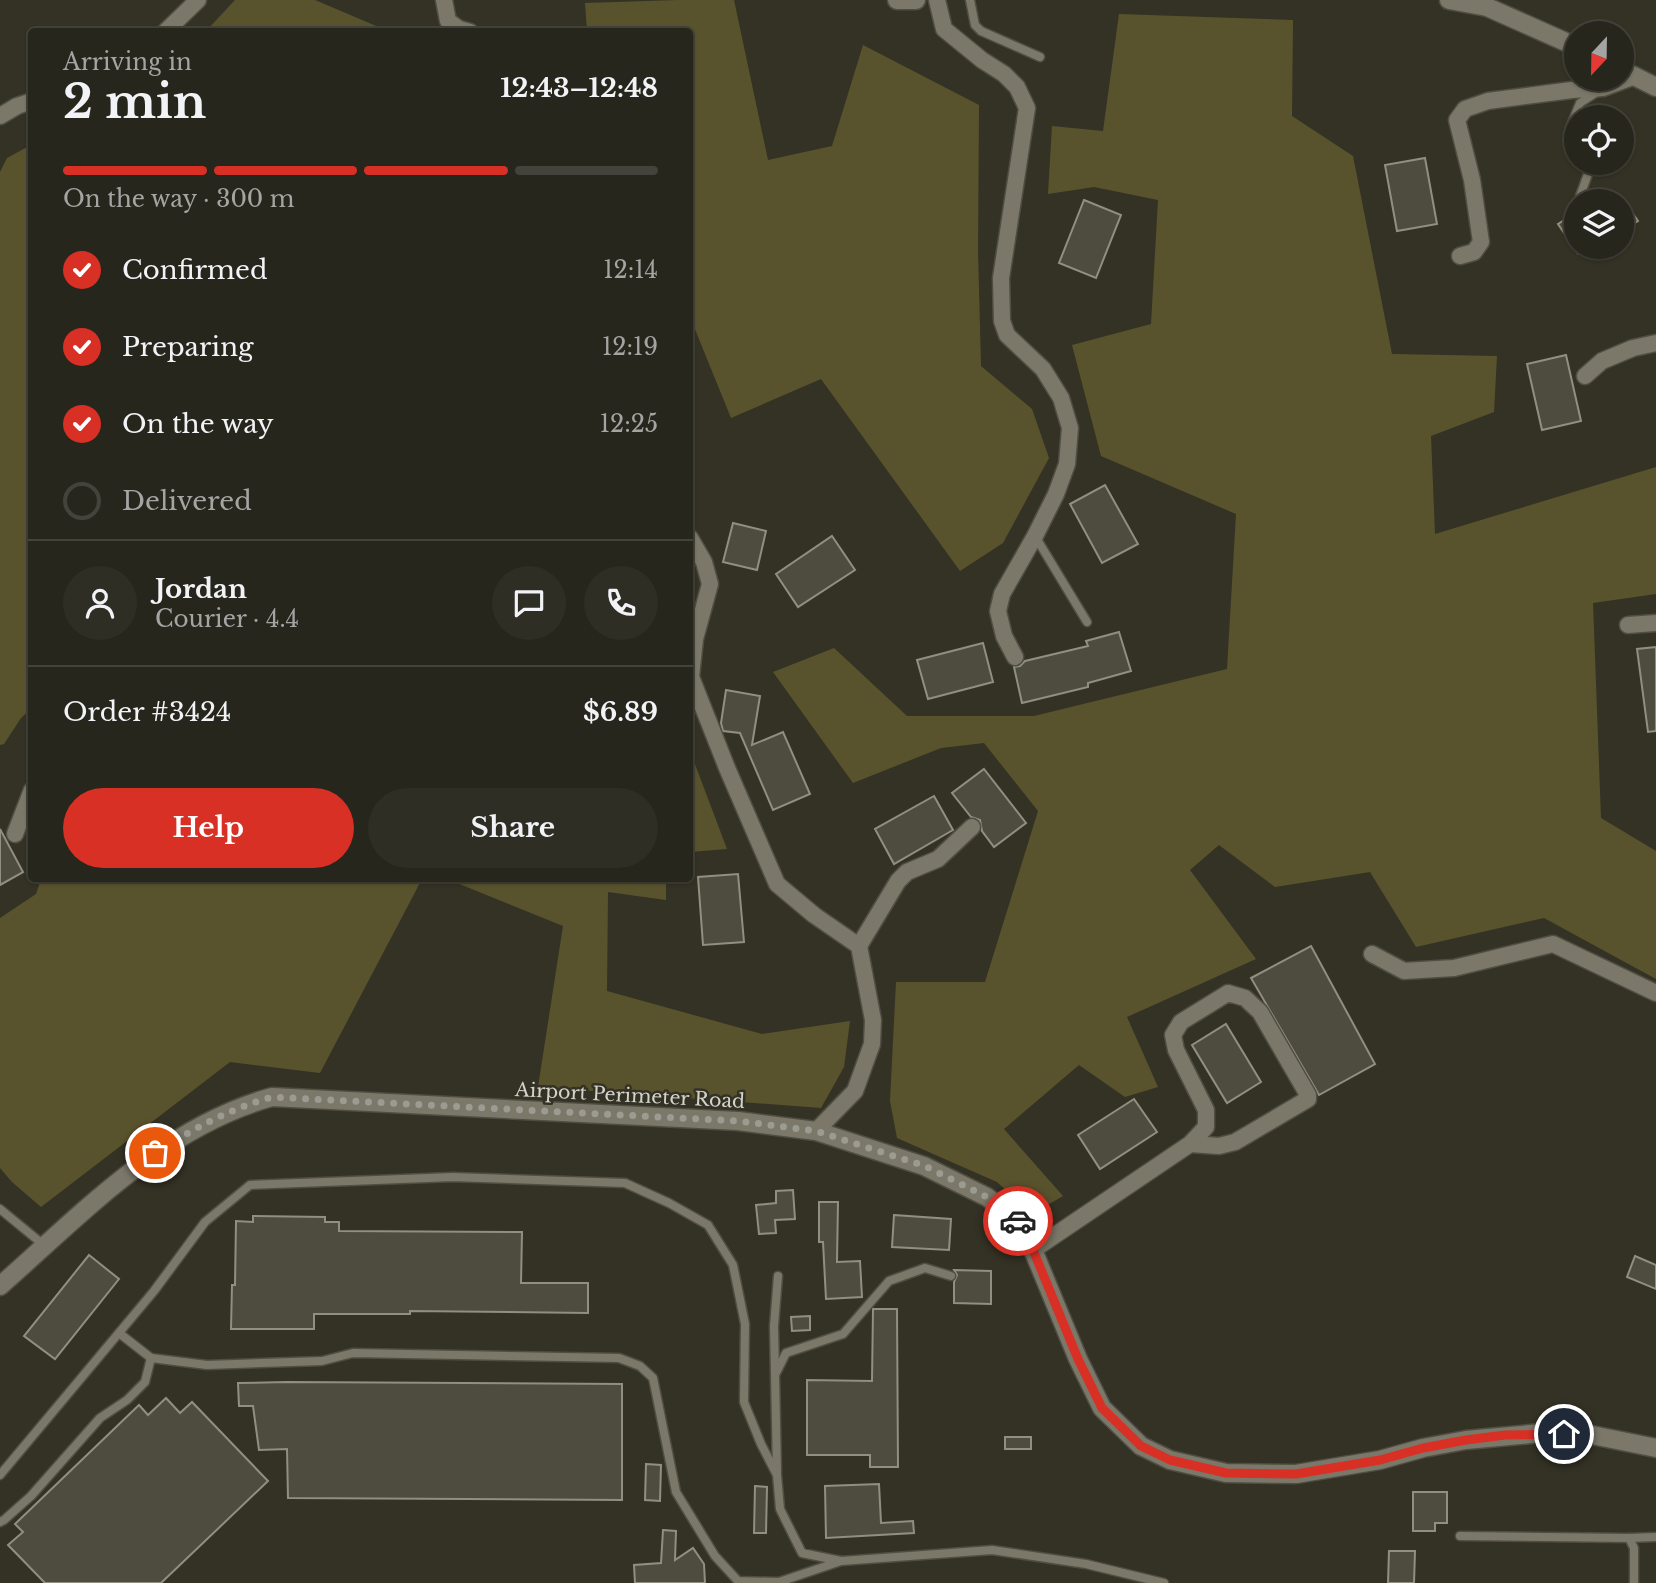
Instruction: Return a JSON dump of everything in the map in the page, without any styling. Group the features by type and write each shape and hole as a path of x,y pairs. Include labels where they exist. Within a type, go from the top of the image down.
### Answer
{"street":[{"path":"169,28 198,0"},
{"path":"444,0 448,21 458,28"},
{"path":"897,0 916,0"},
{"path":"937,0 944,29 1004,74 1017,87 1027,108 1001,278 1002,321 1007,335 1043,369 1061,398 1070,428 1067,464 1035,536 1002,594 998,611 1004,636 1015,657"},
{"path":"1449,0 1487,7 1564,41"},
{"path":"1634,76 1656,87"},
{"path":"1460,256 1474,252 1480,242 1472,180 1457,120 1460,114 1465,109 1488,102 1578,91"},
{"path":"0,116 28,102"},
{"path":"1586,376 1602,361 1633,348 1656,343"},
{"path":"693,543 704,562 710,584 695,639 693,658"},
{"path":"1628,625 1656,623"},
{"path":"693,682 777,884 814,915 859,946"},
{"path":"15,834 28,800"},
{"path":"816,1131 855,1091 872,1044 873,1020 859,946 898,881 907,872 939,859 972,827"},
{"path":"1372,954 1404,971 1454,968 1553,944 1656,993"},
{"path":"1033,1250 1190,1144 1206,1127 1206,1110 1176,1050 1173,1035 1181,1022 1228,993 1245,998 1260,1012 1308,1099 1235,1142 1219,1146 1190,1144"},
{"name":"Airport Perimeter Road","path":"0,1286 155,1153 225,1113 272,1097 738,1121 816,1131 925,1166 987,1197 1018,1221 1102,1408 1141,1446 1170,1460 1226,1473 1296,1474 1380,1460 1466,1440 1542,1433 1587,1434 1656,1448"}],"lane":[{"path":"970,0 975,25 981,31 1040,57"},
{"path":"1579,105 1598,91"},
{"path":"1035,536 1087,622"},
{"path":"0,1475 154,1291 205,1222 250,1185 453,1177 625,1183 708,1225 733,1265 745,1324 744,1402 777,1475"},
{"path":"0,1209 10,1220 46,1246"},
{"path":"776,1373 786,1353 843,1334 889,1281 925,1268 951,1276"},
{"path":"778,1276 774,1326 780,1509 802,1553 841,1561"},
{"path":"119,1333 151,1358 207,1365 321,1361 353,1353 619,1359 640,1366 653,1378 676,1492 715,1556 738,1581 779,1582 841,1561 992,1549 1086,1564 1164,1583"},
{"path":"0,1522 31,1496 100,1418 127,1400 145,1382 151,1358"},
{"path":"1460,1536 1656,1536"},
{"path":"1629,1538 1634,1548 1634,1583"}],"shaded area":[{"path":"235,0 315,0 381,28 209,28"},
{"path":"734,0 768,160 832,146 863,45 979,105 978,251 981,366 1032,409 1049,458 1003,543 960,571 821,379 731,418 693,324 693,28 587,28 585,3"},
{"path":"1119,14 1293,20 1292,116 1353,156 1392,354 1497,356 1494,412 1431,436 1435,534 1656,467 1656,594 1593,603 1601,818 1656,851 1656,979 1544,918 1416,947 1370,872 1275,887 1219,845 1190,870 1256,959 1127,1017 1158,1087 1125,1097 1079,1065 1004,1129 1063,1196 1032,1214 997,1182 897,1138 890,1101 896,982 985,982 1038,811 984,743 941,748 853,783 773,672 834,648 907,716 1034,716 1227,669 1236,514 1101,456 1072,345 1151,324 1158,200 1094,187 1048,194 1052,126 1103,131"},
{"path":"28,147 28,712 4,744 0,745 0,172 7,158"},
{"path":"693,759 727,849 693,852"},
{"path":"40,882 420,882 320,1073 230,1062 41,1207 0,1168 0,918 36,894"},
{"path":"454,882 666,882 666,900 608,892 607,991 762,1034 850,1021 844,1067 821,1108 538,1087 563,926"}],"building":[{"path":"1425,158 1437,224 1397,231 1385,165"},
{"path":"1084,200 1121,215 1096,278 1059,263"},
{"path":"1564,220 1564,233 1558,224"},
{"path":"1566,355 1581,421 1542,430 1527,364"},
{"path":"1105,485 1138,544 1102,563 1070,504"},
{"path":"733,523 766,531 757,570 723,562"},
{"path":"832,536 855,570 798,607 776,574"},
{"path":"1119,632 1131,671 1088,683 1088,687 1022,703 1014,667 1025,661 1088,646 1086,641"},
{"path":"983,643 993,682 928,699 917,660"},
{"path":"1656,647 1656,731 1648,732 1637,649"},
{"path":"726,690 760,696 752,745 783,732 810,794 773,810 740,733 723,731 721,723"},
{"path":"984,769 1026,823 994,847 982,831 980,820 971,817 952,793"},
{"path":"934,796 953,830 894,864 875,829"},
{"path":"0,829 23,872 0,885"},
{"path":"738,874 744,942 703,945 698,877"},
{"path":"1311,946 1375,1064 1319,1095 1251,978"},
{"path":"1226,1024 1261,1082 1227,1103 1192,1045"},
{"path":"1134,1099 1157,1132 1100,1169 1078,1135"},
{"path":"793,1190 795,1219 775,1220 776,1233 759,1234 756,1205 776,1203 776,1191"},
{"path":"819,1202 838,1202 837,1262 860,1261 862,1297 826,1299 823,1242 819,1242"},
{"path":"894,1215 951,1219 949,1250 892,1247"},
{"path":"253,1216 325,1217 325,1222 339,1222 339,1231 522,1232 521,1283 588,1283 588,1313 410,1311 410,1314 314,1314 314,1329 231,1329 236,1221 253,1222"},
{"path":"89,1255 119,1279 55,1359 24,1336"},
{"path":"1635,1256 1656,1265 1656,1289 1627,1277"},
{"path":"954,1270 991,1271 991,1304 954,1303 954,1282 957,1275"},
{"path":"873,1309 897,1309 898,1467 870,1467 870,1455 807,1455 807,1380 872,1381"},
{"path":"810,1316 810,1330 792,1331 791,1317"},
{"path":"238,1383 622,1384 622,1500 288,1498 287,1449 259,1450 253,1406 239,1406"},
{"path":"166,1398 180,1413 192,1402 268,1481 161,1583 45,1583 8,1545 23,1532 15,1524 139,1405 148,1415"},
{"path":"1005,1437 1031,1437 1031,1449 1005,1449"},
{"path":"646,1464 661,1465 660,1501 645,1500"},
{"path":"879,1484 881,1523 913,1521 914,1533 826,1538 825,1486"},
{"path":"755,1486 767,1487 766,1533 754,1533"},
{"path":"1413,1492 1447,1492 1447,1523 1435,1523 1435,1531 1413,1531"},
{"path":"663,1530 676,1531 675,1560 693,1548 704,1564 705,1583 635,1583 634,1565 661,1563"},
{"path":"1389,1551 1415,1551 1414,1583 1388,1583"}],"way so far":[{"path":"155,1153 225,1113 272,1097 738,1121 816,1131 910,1160 987,1197 1018,1221"}],"route":[{"path":"1018,1221 1102,1408 1141,1446 1170,1460 1226,1473 1296,1474 1380,1460 1466,1440 1505,1435 1564,1434"}]}
